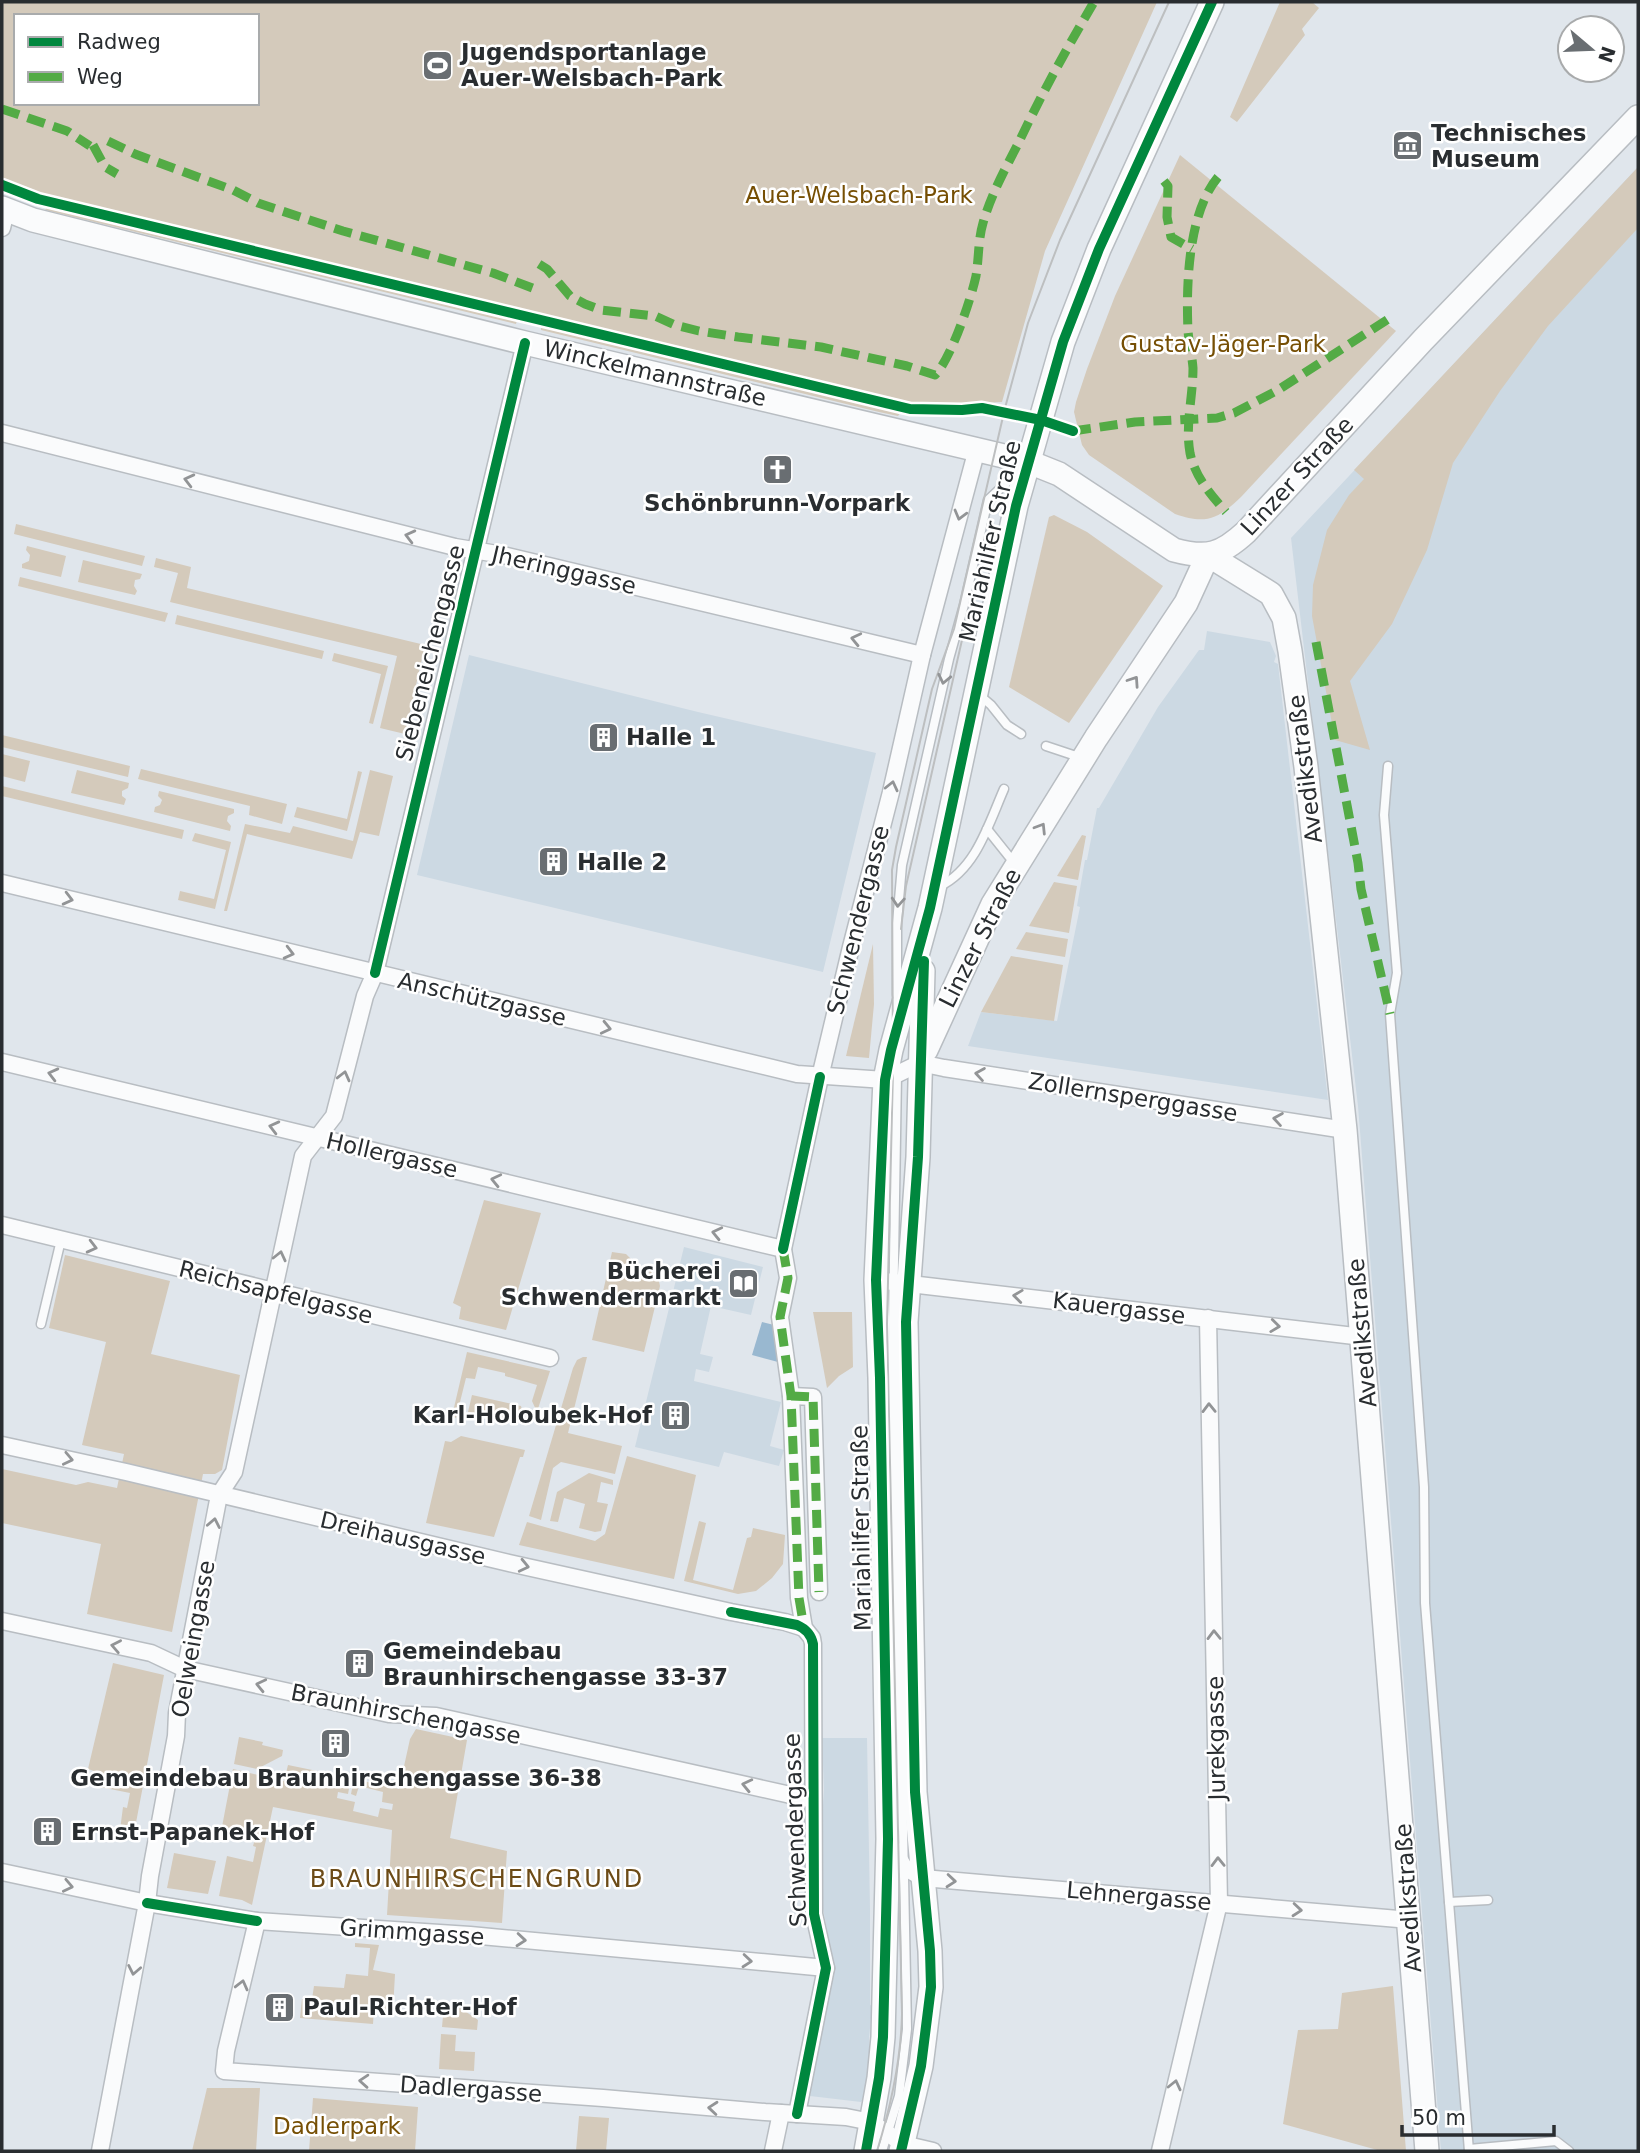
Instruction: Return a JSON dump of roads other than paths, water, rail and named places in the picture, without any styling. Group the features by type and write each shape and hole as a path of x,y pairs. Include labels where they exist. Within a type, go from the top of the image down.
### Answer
{"street":[{"name":"Mariahilfer Straße","path":"896,1548 880,1378 893,1282 901,1032 1016,506 1063,342 1099,249 1212,2"},
{"name":"Linzer Straße","path":"901,1070 1017,866 1083,758 1186,603 1208,555 1224,550 1246,532 1423,340 1638,117"},
{"name":"Winckelmannstraße","path":"3,215 33,220 525,343 1028,462 1059,474 1174,550 1208,555"},
{"name":"Siebeneichengasse","path":"317,1137 334,1116 365,996 375,973 525,343"},
{"name":"Jheringgasse","path":"2,433 455,547 503,555 922,655"},
{"name":"Schwendergasse","path":"773,2151 789,2114 826,1968 814,1914 813,1644 812,1637 804,1628 799,1598 791,1396 779,1317 788,1278 783,1249 820,1077 922,655 977,449"},
{"name":"Avedikstraße","path":"1208,555 1270,594 1280,608 1286,626 1306,767 1345,1130 1427,2151"},
{"name":"Anschützgasse","path":"2,883 797,1074 820,1077 901,1070"},
{"name":"Mariahilfer Straße","path":"889,2140 879,2078 883,2037 888,1839 899,1684 896,1548 906,1322 893,1282 915,1215 901,1070 924,956 932,898"},
{"name":"Hollergasse","path":"2,1062 783,1249"},
{"name":"Zollernsperggasse","path":"901,1070 944,1068 1345,1130"},
{"name":"Oelweingasse","path":"100,2151 177,1736 177,1713 219,1495 234,1472 303,1156 317,1137"},
{"name":"Reichsapfelgasse","path":"2,1226 550,1358"},
{"name":"Kauergasse","path":"893,1282 1363,1336"},
{"name":"Jurekgasse","path":"1160,2151 1219,1903 1208,1318"},
{"path":"791,1396 813,1397 819,1592"},
{"name":"Dreihausgasse","path":"2,1445 509,1563 804,1628"},
{"name":"Braunhirschengasse","path":"2,1621 150,1653 185,1669 389,1714 436,1716 813,1800"},
{"name":"Mariahilfer Straße","path":"866,2151 889,2140 921,2066 931,1987 930,1951 913,1872 915,1792 899,1684"},
{"path":"888,1839 913,1872"},
{"name":"Grimmgasse","path":"2,1872 147,1903 257,1921 470,1936 826,1968"},
{"name":"Lehnergasse","path":"913,1872 1410,1920"},
{"name":"Dadlergasse","path":"257,1921 226,2051 224,2071 845,2117 889,2140 933,2151"}],"lane":[{"path":"901,1032 898,893 902,865 988,500 1028,462"},
{"path":"976,692 1007,725 1021,734"},
{"path":"1046,746 1083,758"},
{"path":"1388,766 1384,815 1397,974 1390,1014 1424,1487 1425,1603 1469,2150 1556,2141 1569,2151"},
{"path":"932,898 959,873 977,850 1004,789"},
{"path":"987,830 1017,866"},
{"path":"41,1324 61,1240"},
{"path":"1449,1902 1488,1900"}],"water":[{"path":"762,1322 774,1325 778,1362 752,1355"}],"tram line":[{"path":"877,2151 894,2084 902,2014 887,1324 893,1070 892,870 932,689 954,629 1005,408 1028,323 1060,240 1169,2"},
{"path":"901,929 906,886 967,618"}],"place":[{"name":"Jugendsportanlage Auer-Welsbach-Park","path":"438,65"},
{"name":"Technisches Museum","path":"1408,146"},
{"name":"Schönbrunn-Vorpark","path":"777,469"},
{"name":"Halle 1","path":"603,737"},
{"name":"Halle 2","path":"554,862"},
{"name":"Bücherei Schwendermarkt","path":"744,1284"},
{"name":"Karl-Holoubek-Hof","path":"675,1415"},
{"name":"Gemeindebau Braunhirschengasse 33-37","path":"360,1664"},
{"name":"Gemeindebau Braunhirschengasse 36-38","path":"336,1744"},
{"name":"Ernst-Papanek-Hof","path":"48,1832"},
{"name":"Paul-Richter-Hof","path":"280,2007"}],"district":[{"name":"BRAUNHIRSCHENGRUND","path":"477,1879"}],"park label":[{"name":"Auer-Welsbach-Park","path":"859,195"},
{"name":"Gustav-Jäger-Park","path":"1223,344"},
{"name":"Dadlerpark","path":"337,2126"}]}
